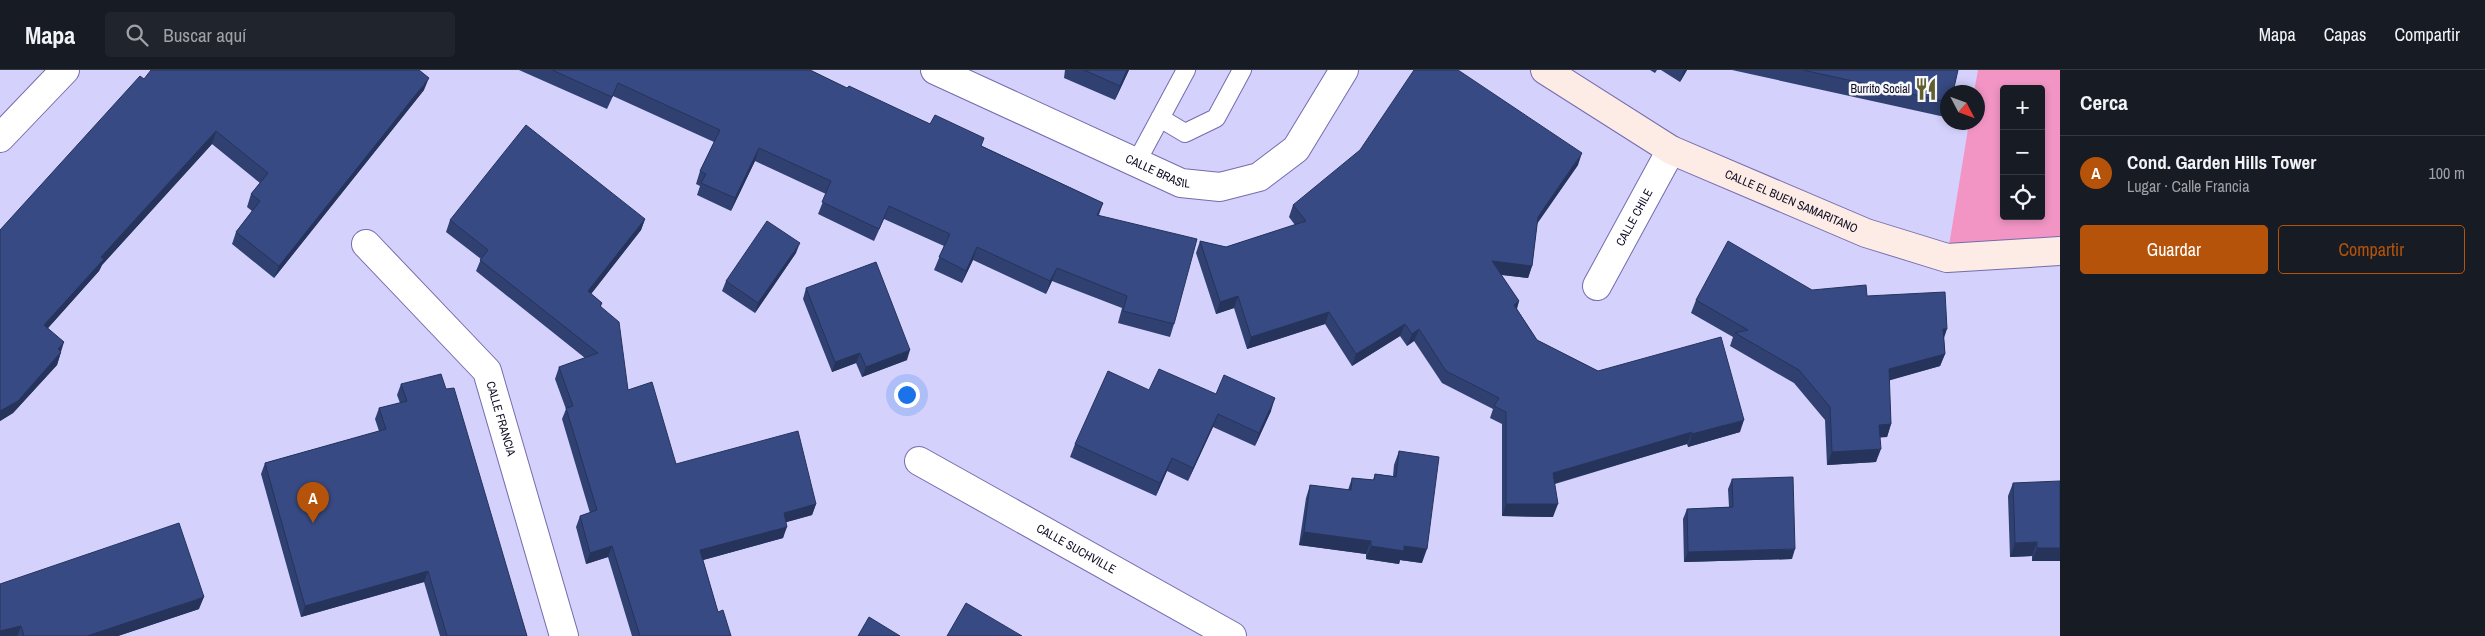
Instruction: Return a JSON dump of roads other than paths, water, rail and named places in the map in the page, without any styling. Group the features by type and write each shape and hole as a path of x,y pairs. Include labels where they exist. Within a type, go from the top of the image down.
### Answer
{"street":[{"path":"0,138 64,70"},
{"name":"CALLE BRASIL","path":"935,70 1181,183 1220,187 1259,177 1296,149 1344,70"},
{"name":"CALLE EL BUEN SAMARITANO","path":"1545,70 1671,150 1866,233 1947,258 2060,251"},
{"name":"CALLE CHILE","path":"1597,286 1671,150"},
{"name":"CALLE FRANCIA","path":"366,244 487,371 564,636"},
{"name":"CALLE SUCHVILLE","path":"919,461 1232,636"}],"lane":[{"path":"1136,163 1186,70"},
{"path":"1160,118 1186,133 1216,118 1242,70"}],"place":[{"name":"Burrito Social","path":"1926,89"},
{"name":"Cond. Garden Hills Tower","path":"313,523"}]}
